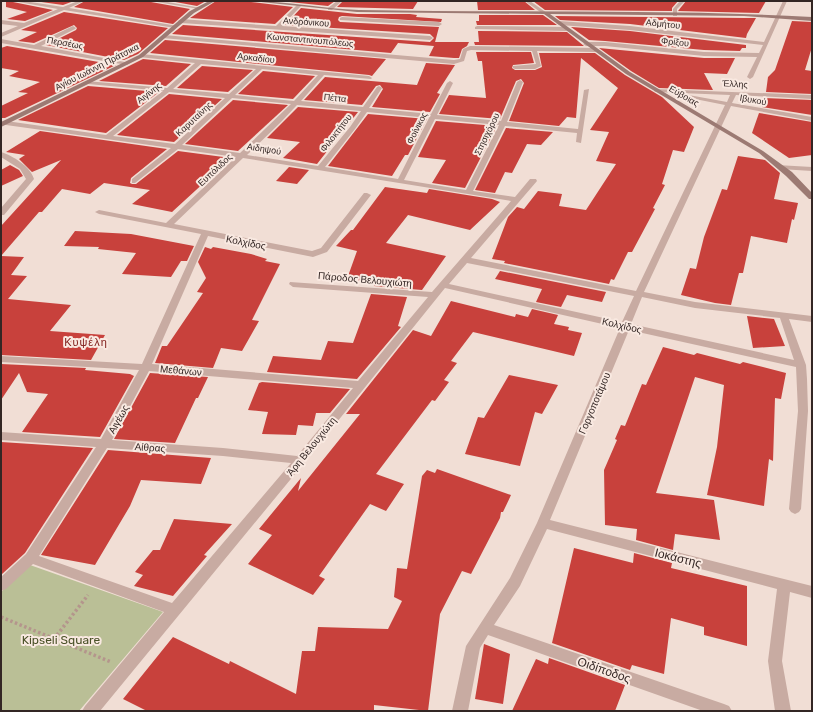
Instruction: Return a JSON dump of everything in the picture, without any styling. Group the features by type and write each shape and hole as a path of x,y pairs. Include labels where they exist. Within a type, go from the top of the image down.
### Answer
{"main road":[{"name":"Αγίου Ιωάννη Πράτσικα","path":"4,124 141,56 181,21 199,8 213,1"},
{"path":"253,1 349,10 675,14 812,19"},
{"name":"Εύβοιας","path":"545,13 586,44 656,90 749,144 780,167 812,196"}],"street":[{"path":"15,1 175,26"},
{"path":"1,35 82,1"},
{"path":"153,1 199,8"},
{"path":"330,9 340,1"},
{"path":"527,1 545,13"},
{"path":"675,14 675,9 682,1"},
{"path":"750,77 785,1"},
{"path":"277,28 299,6"},
{"path":"333,32 349,10"},
{"path":"342,19 439,24"},
{"name":"Ανδρόνικου","path":"181,21 430,38"},
{"path":"1,22 24,25"},
{"name":"Αδμήτου","path":"559,23 630,28 766,44"},
{"path":"35,47 73,28"},
{"path":"477,28 566,29"},
{"name":"Κωνσταντινουπόλεως","path":"164,37 454,62 462,60 465,50 470,48 534,49"},
{"name":"Περσέως","path":"1,41 127,63"},
{"name":"Φρίξου","path":"586,44 605,44 704,54 761,55"},
{"path":"515,67 535,67 539,65 534,49 595,50"},
{"name":"Αρκαδίου","path":"141,56 369,78"},
{"name":"Αιγίνης","path":"107,137 168,90 201,62"},
{"name":"Καρυταίνης","path":"135,180 176,147 262,67"},
{"name":"Ευπόλιδος","path":"167,226 243,156 296,103 323,73"},
{"name":"Πέττα","path":"88,82 580,132"},
{"name":"Στησιχόρου","path":"469,192 503,123 520,82"},
{"name":"Φοίνικος","path":"400,181 450,83"},
{"name":"Φιλοκτήτου","path":"320,168 353,128 379,88"},
{"path":"579,142 587,90"},
{"name":"Έλλης","path":"656,90 812,97"},
{"name":"Γοργοποτάμου","path":"460,711 470,652 484,628 515,582 543,523 627,326 639,294 734,93"},
{"name":"Ιβυκού","path":"667,96 682,96 812,120"},
{"name":"Αιδηψού","path":"4,124 243,156 517,200"},
{"path":"1,154 25,169 30,175 30,179 4,205 1,213"},
{"path":"780,167 812,169"},
{"name":"Άρη Βελουχιώτη","path":"90,711 300,460 443,285 533,181"},
{"name":"Κολχίδος","path":"99,212 308,254 317,253 324,250 367,195"},
{"name":"Αιγέως","path":"1,585 30,558 104,444 146,367 204,234"},
{"path":"466,260 711,308 812,319"},
{"name":"Πάροδος Βελουχιώτη","path":"293,284 435,296"},
{"name":"Κολχίδος","path":"443,285 800,365"},
{"path":"784,317 800,365 803,411 795,509"},
{"name":"Μεθάνων","path":"1,359 146,367 360,385"},
{"name":"Αίθρας","path":"1,436 231,452 300,460"},
{"name":"Ιοκάστης","path":"543,523 812,592"},
{"path":"30,558 174,610"},
{"path":"783,711 776,661 784,585"},
{"name":"Οιδίποδος","path":"484,628 724,711"}],"path":[{"path":"54,639 99,582"},
{"path":"1,617 126,668"}],"green space":[{"name":"Kipseli Square","path":"30,565 163,612 79,711 1,711 1,592"}],"building":[{"path":"6,1 53,10 25,21 7,19 27,12 6,7"},
{"path":"34,1 74,1 63,5"},
{"path":"85,1 150,1 190,9 173,24 74,7"},
{"path":"170,1 206,1 197,6"},
{"path":"216,1 250,1 293,7 275,24 190,18"},
{"path":"280,1 335,1 328,6"},
{"path":"343,1 418,1 413,9 337,7"},
{"path":"477,1 524,1 535,10 478,10"},
{"path":"533,1 678,1 672,8 672,11 545,10"},
{"path":"686,1 766,1 759,13 678,11"},
{"path":"301,8 357,14 410,14 417,15 416,17 442,19 441,22 342,16 339,17 338,20 340,22 439,27 435,42 469,42 467,46 462,49 459,58 454,58 429,56 434,46 398,43 391,53 172,34 183,25 430,42 434,38 430,34 285,25"},
{"path":"64,12 168,28 138,54 124,60 46,45 76,30 77,28 74,25 34,43 18,41 37,32 21,30"},
{"path":"479,15 543,15 557,25 477,25 476,21 479,21"},
{"path":"555,16 756,18 746,38 630,24 560,20"},
{"path":"792,21 812,22 812,47 805,70 812,71 812,94 766,92 768,77 775,70"},
{"path":"571,27 630,31 746,45 746,48 742,48 740,51 704,50 589,40"},
{"path":"478,31 567,32 584,46 475,45 474,42 479,42"},
{"path":"165,40 386,59 372,76 150,53"},
{"path":"7,46 116,65 5,118 1,118 1,106 28,93 18,92 40,82 9,76 19,71 1,68 1,48"},
{"path":"599,48 704,58 735,58 727,74 704,73 713,90 659,88 631,71"},
{"path":"476,52 531,52 534,63 513,65 512,68 515,70 535,70 542,67 539,53 595,53 625,75 662,97 694,127 684,152 673,150 662,184 665,185 653,208 655,209 632,252 628,252 614,280 611,279 609,284 504,263 505,261 492,259 508,217 517,207 524,209 538,191 562,194 559,206 586,210 616,164 596,161 609,132 590,130 618,88 581,58 576,118 567,117 559,126 509,121 524,83 521,79 516,81 500,119 439,114 449,95 486,98 482,61 478,61"},
{"path":"143,59 191,64 166,86 99,81"},
{"path":"426,63 455,65 437,93 440,94 430,112 372,107 383,89 380,85 376,86 362,105 304,100 325,77 417,85"},
{"path":"202,66 253,70 228,92 177,88"},
{"path":"263,71 315,76 293,99 238,94"},
{"path":"88,86 159,92 106,133 18,120"},
{"path":"169,94 222,99 174,142 117,135"},
{"path":"764,98 812,100 812,115 762,107"},
{"path":"233,100 288,105 238,151 185,144"},
{"path":"298,107 358,112 317,164 283,158 300,142 267,138"},
{"path":"759,113 812,122 812,155 789,158 752,133"},
{"path":"368,114 427,119 408,155 405,155 392,176 328,166"},
{"path":"436,121 497,126 465,188 432,183 446,160 418,157"},
{"path":"506,128 553,132 541,145 527,144 512,173 505,172 495,193 475,190"},
{"path":"40,131 167,149 131,178 130,183 132,184 136,184 178,151 231,158 172,212 132,204 150,190 104,183 90,194 62,189 42,212 39,212 1,256 1,226 61,160 32,172 19,159 25,155 6,152"},
{"path":"738,156 765,160 780,173 774,199 798,203 794,220 792,219 787,243 751,236 743,273 739,273 731,305 681,295 690,268 696,269 704,237 722,189 727,190"},
{"path":"10,165 19,170 23,176 1,186 1,170"},
{"path":"289,167 309,170 297,184 276,181"},
{"path":"385,187 427,193 429,189 492,199 500,202 470,230 408,215 386,243 446,256 422,290 374,286 376,282 347,279 357,251 336,246 351,230 353,230"},
{"path":"75,231 131,234 194,246 187,261 181,261 171,277 122,274 136,253 98,249 99,247 64,246"},
{"path":"205,247 211,249 213,247 251,254 267,259 265,261 280,264 252,320 259,321 242,351 221,348 213,368 155,363 162,346 167,346 203,293 197,292 206,278 198,262"},
{"path":"1,256 24,257 11,275 27,276 8,299 71,305 50,331 105,335 91,360 1,355"},
{"path":"500,271 606,292 602,302 567,295 561,307 536,302 542,289 495,279"},
{"path":"371,294 407,297 398,326 401,327 357,379 267,372 273,356 321,360 328,341 353,343"},
{"path":"451,301 515,317 516,314 528,317 532,309 558,315 554,324 569,327 568,330 582,333 574,356 473,332 451,361 457,363 444,380 449,382 435,401 432,400 376,474 404,484 386,511 370,504 319,576 325,579 313,595 248,564 272,535 259,529 301,478 298,491 360,414 346,414 413,330 431,336"},
{"path":"747,316 774,319 785,346 753,348"},
{"path":"663,347 694,355 697,353 740,364 743,362 786,373 781,399 775,398 773,461 769,459 764,506 707,495 717,447 724,385 695,377 656,493 714,500 720,540 675,534 673,550 636,540 637,529 605,525 604,470 617,440 615,439 621,425 625,426 642,384 646,385"},
{"path":"1,364 86,368 85,370 130,374 134,376 100,437 22,432 48,394 27,392 19,373 1,400"},
{"path":"150,373 208,377 198,398 196,398 175,443 114,439"},
{"path":"509,375 558,385 542,414 535,412 520,466 465,454 478,417 484,418"},
{"path":"259,383 350,389 330,413 316,413 313,426 298,425 296,435 262,434 268,412 248,410"},
{"path":"1,442 93,448 25,553 1,575"},
{"path":"108,450 211,458 201,484 141,480 130,506 95,565 41,555"},
{"path":"437,469 511,495 503,512 501,512 500,518 471,574 462,571 440,614 428,711 374,705 374,711 147,711 123,699 173,637 229,664 230,661 296,694 302,651 315,651 318,627 388,629 402,601 394,597 397,568 407,569 422,476 427,470 435,473"},
{"path":"174,519 232,524 204,555 207,556 173,596 134,586 143,575 135,572 153,550 160,550"},
{"path":"574,548 633,563 634,553 672,563 671,568 747,586 747,646 704,635 704,627 671,618 664,674 632,665 630,670 552,643"},
{"path":"484,644 510,654 503,704 475,699"},
{"path":"549,658 625,685 615,711 512,711 536,659 548,664"}],"district":[{"name":"Κυψέλη","path":"86,342"}]}
